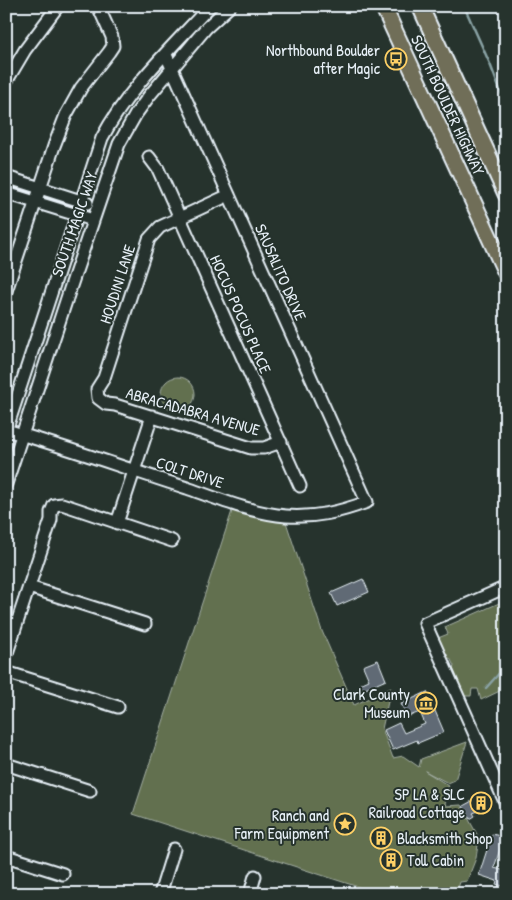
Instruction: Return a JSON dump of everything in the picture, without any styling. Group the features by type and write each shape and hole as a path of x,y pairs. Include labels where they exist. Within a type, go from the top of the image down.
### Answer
{"main road":[{"name":"SOUTH BOULDER HIGHWAY","path":"383,6 506,273"},
{"name":"SOUTH BOULDER HIGHWAY","path":"420,6 506,194"}],"street":[{"path":"6,82 24,50 58,6"},
{"path":"6,291 60,130 73,101 113,46 112,37 98,6"},
{"name":"SOUTH MAGIC WAY","path":"6,430 97,152 110,122 132,93 210,6"},
{"name":"SOUTH MAGIC WAY","path":"6,484 119,144 136,114 172,68 206,28 230,6"},
{"name":"SAUSALITO DRIVE","path":"166,55 367,502"},
{"name":"HOCUS POCUS PLACE","path":"149,157 158,169 300,486"},
{"path":"6,177 98,207"},
{"path":"6,193 93,220"},
{"name":"HOUDINI LANE","path":"98,398 98,389 104,378 149,239 160,227 229,195"},
{"name":"ABRACADABRA AVENUE","path":"98,398 106,404 152,416 251,448 264,448 281,442"},
{"path":"117,523 152,416"},
{"name":"COLT DRIVE","path":"6,430 224,501 285,516 333,514 367,502"},
{"path":"6,656 54,505 62,504 172,541"},
{"path":"29,587 145,624"},
{"path":"505,802 425,623 506,587"},
{"path":"6,672 118,707"},
{"path":"6,764 90,791"},
{"path":"160,894 174,849"},
{"path":"6,856 63,874"},
{"path":"250,894 255,876"}],"green space":[{"path":"178,377 190,382 195,394 190,406 178,411 166,406 161,394 166,382"},
{"path":"234,505 286,522 322,631 354,705 391,688 382,729 393,758 403,756 419,767 421,759 467,742 455,780 448,783 425,771 449,786 445,791 447,798 446,806 461,805 479,838 476,858 467,881 460,882 456,894 380,894 133,814"},
{"path":"506,600 506,688 481,700 478,689 472,689 471,696 465,696 453,669 454,666 450,658 448,659 438,638 448,634 445,627"}],"building":[{"path":"363,579 369,592 337,606 331,593"},
{"path":"378,660 386,680 363,690 360,684 369,680 363,666"},
{"path":"427,692 444,732 418,743 417,740 393,750 384,730 399,723 404,733 425,724 420,712 407,717 401,704"},
{"path":"483,795 488,807 473,813 475,816 470,819 463,806"},
{"path":"492,834 504,837 494,868 506,871 506,887 496,884 497,881 479,875"}],"waterway":[{"path":"464,6 490,64 506,106"},
{"path":"486,688 505,669"}],"place":[{"name":"Northbound Boulder after Magic","path":"396,59"},
{"name":"Clark County Museum","path":"426,703"},
{"name":"SP LA & SLC Railroad Cottage","path":"481,803"},
{"name":"Ranch and Farm Equipment","path":"345,824"},
{"name":"Blacksmith Shop","path":"381,838"},
{"name":"Toll Cabin","path":"391,860"}]}
